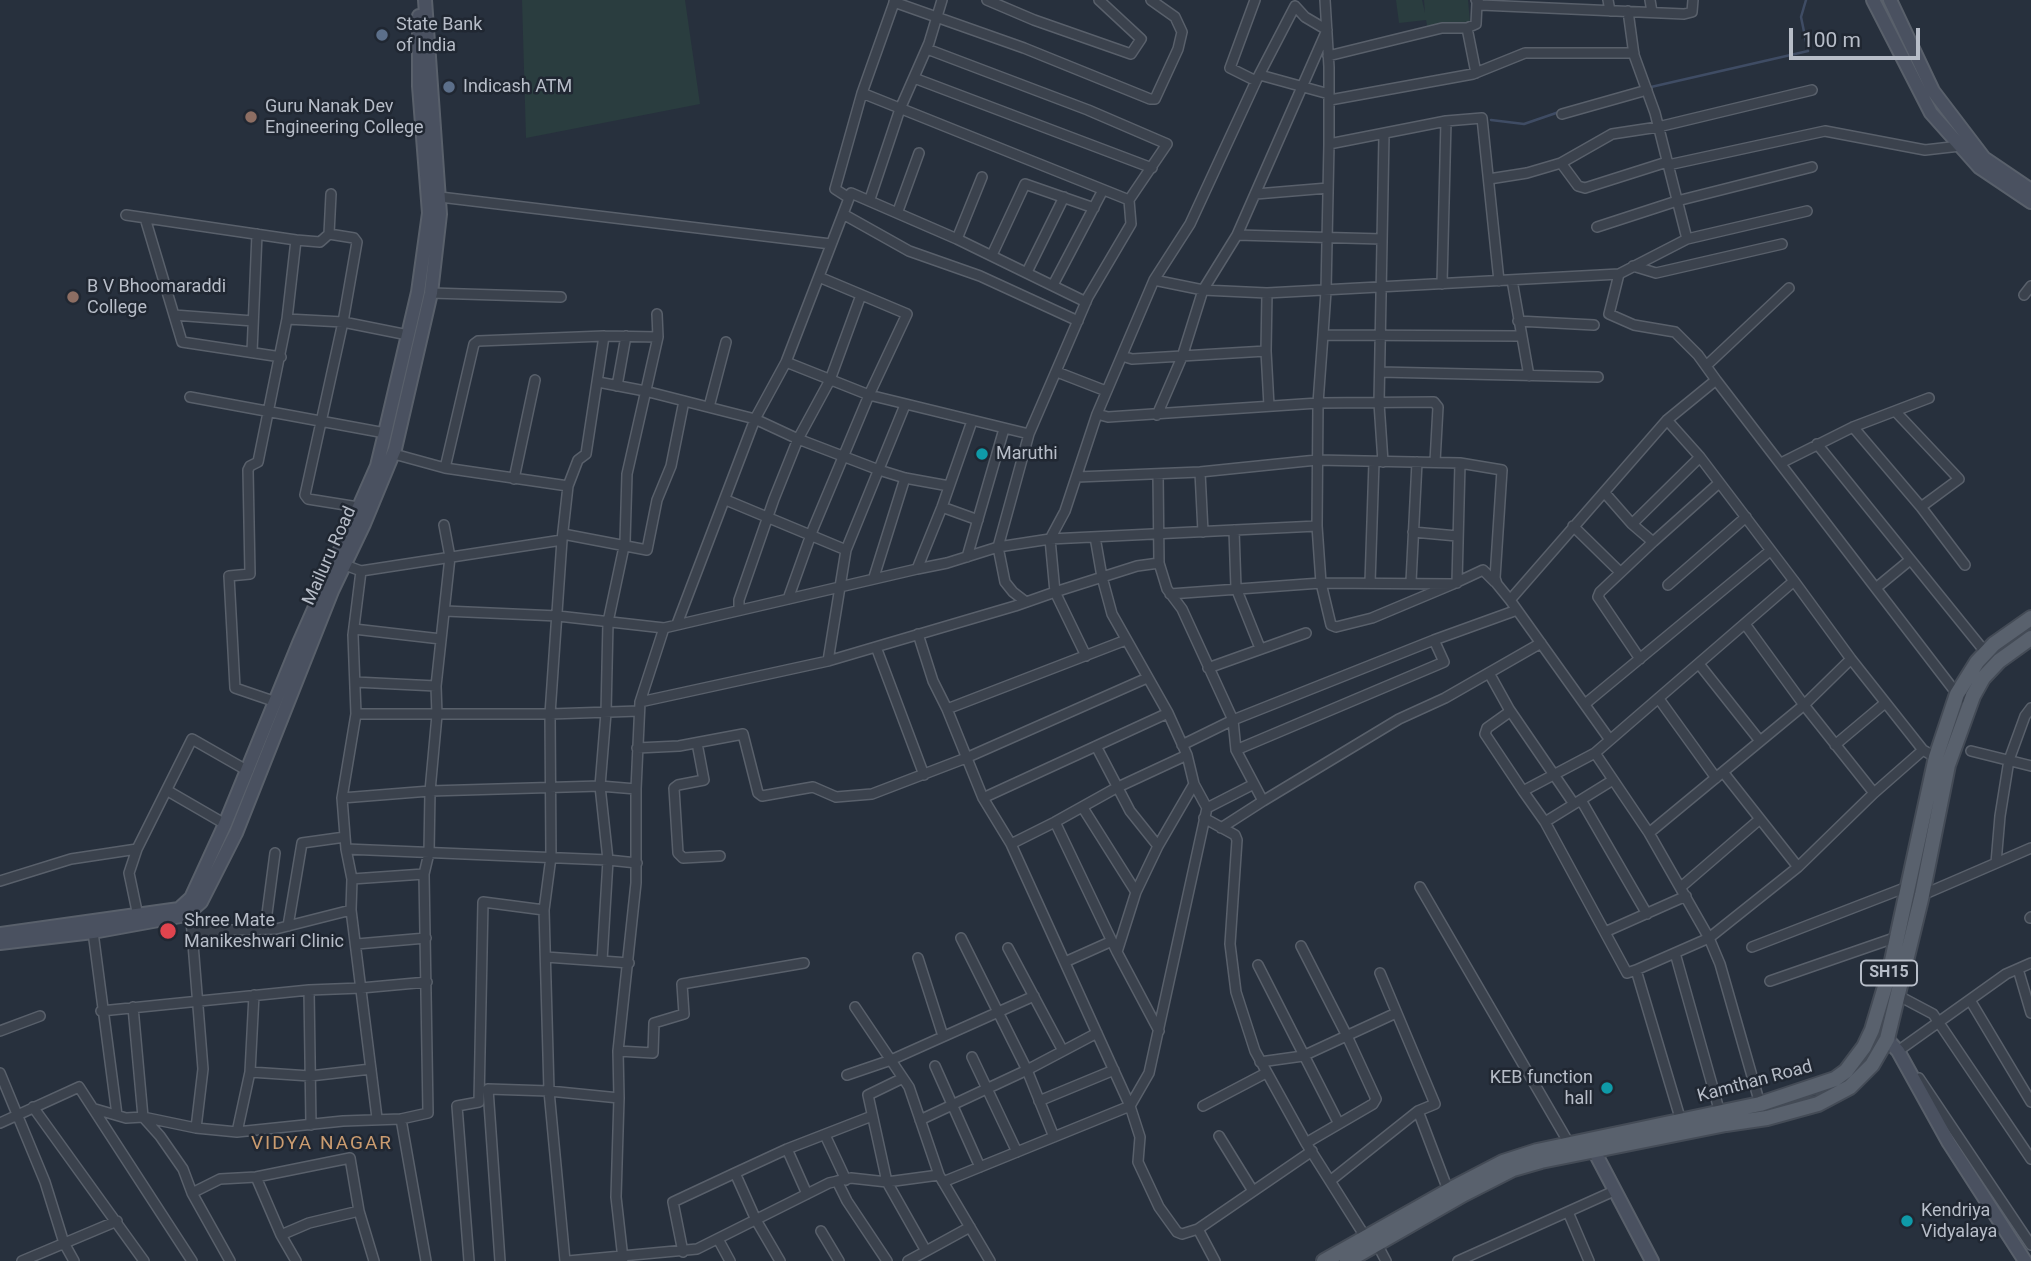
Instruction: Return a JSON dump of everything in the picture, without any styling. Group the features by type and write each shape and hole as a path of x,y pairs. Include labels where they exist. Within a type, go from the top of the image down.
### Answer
{"main road":[{"name":"Kamthan Road","path":"1324,1261 1361,1248 1513,1169 1681,1121 1760,1104 1835,1079 1846,1071 1857,1058 1872,1030 1890,971 1936,757 1957,694 1977,662 2012,630 2031,618"},
{"name":"Kamthan Road","path":"1361,1248 1448,1190 1503,1162 1537,1151 1570,1145 1591,1146 1767,1118 1818,1104 1850,1087 1872,1065 1887,1039 1899,996 1922,895 1936,757 1983,678 1999,661 2031,638"},
{"path":"1857,1058 1872,1065"}],"street":[{"path":"0,934 176,910 189,901 225,824 377,466 408,335 420,281 429,213 425,85 418,0"},
{"name":"Mailuru Road","path":"190,914 201,902 236,834 288,700 394,454 431,293 439,232 440,197 425,85 425,0"},
{"path":"870,199 900,109 927,49 942,0"},
{"path":"987,0 1009,4 1034,20 1131,54 1141,38 1099,0"},
{"path":"849,198 835,189 862,93 894,1 1155,99 1178,49 1182,33 1175,17 1151,0"},
{"path":"1255,0 1230,68 1258,78 1301,86 1329,97 1476,73 1525,53 1633,53"},
{"path":"1325,0 1329,144 1326,291 1318,403 1317,526 1321,583 1330,622 1334,627 1379,615 1482,570 1510,600 1611,740"},
{"path":"1608,0 1610,11"},
{"path":"1650,0 1652,12"},
{"path":"1328,57 1442,28 1467,28 1476,24 1477,2 1565,4 1610,11 1689,13 1694,8 1693,0"},
{"path":"1873,0 1931,113 1984,171 2031,202"},
{"path":"1890,0 1933,91 1984,158 2031,190"},
{"path":"1086,656 1055,592 1050,538 1065,511 1097,414 1154,280 1190,224 1295,6 1305,18 1327,30"},
{"path":"1628,11 1633,53 1658,127 1686,239"},
{"path":"1467,28 1476,73"},
{"path":"1157,415 1182,357 1203,289 1237,235 1327,30"},
{"path":"927,49 1088,110 1165,142 1167,147 1129,200 1131,223 1086,302 1029,434 998,547 1005,582 1013,593 1026,602"},
{"path":"914,78 1152,168"},
{"path":"1563,114 1647,90"},
{"path":"1489,179 1527,173 1561,163 1612,134 1658,127 1812,90"},
{"path":"862,93 1129,200"},
{"path":"1329,144 1446,121 1483,120 1499,281"},
{"path":"1442,284 1446,121"},
{"path":"1561,163 1578,186 1585,188 1667,164 1825,131 1926,150 1959,146"},
{"path":"1370,583 1379,462 1384,135"},
{"path":"898,211 919,153"},
{"path":"1597,227 1677,201 1812,167"},
{"path":"957,239 982,177"},
{"path":"992,255 1025,184 1094,208"},
{"path":"1255,194 1328,188"},
{"path":"1053,285 1104,190"},
{"path":"677,624 755,419 786,362 851,193 898,211 1086,302"},
{"path":"126,215 320,242 329,234 331,194"},
{"path":"440,197 831,244"},
{"path":"1027,272 1063,197"},
{"path":"1154,280 1203,289 1266,293 1619,274 1686,239 1808,211"},
{"path":"842,214 909,251 980,276 1077,321"},
{"path":"145,218 182,342 281,357"},
{"path":"252,352 257,234"},
{"path":"329,234 354,238 357,242 343,322 305,496 358,508"},
{"path":"1237,235 1382,239"},
{"path":"276,702 235,688 229,576 250,574 248,470 250,466 258,463 270,410 287,319 296,240"},
{"path":"1633,266 1656,273 1782,244"},
{"path":"1619,274 1609,314 1634,325 1675,332 1706,366 1957,694 1970,702"},
{"path":"788,599 811,535 869,395 907,314 819,276"},
{"path":"1512,280 1529,376"},
{"path":"2024,295 2031,286"},
{"path":"1706,366 1789,288"},
{"path":"431,293 561,298"},
{"path":"1266,293 1269,407"},
{"path":"739,610 739,600 798,439 830,380 862,295"},
{"path":"602,961 608,860 600,786 606,713 608,622 624,547 627,474 658,337 657,314"},
{"path":"174,315 253,321"},
{"path":"287,319 343,322 408,335"},
{"path":"1518,321 1594,325"},
{"path":"1323,335 1520,336"},
{"path":"604,336 586,454 578,460 568,486 563,537 550,714 551,857 544,910 548,1091 566,1261 679,1255"},
{"path":"617,386 626,337"},
{"path":"445,468 474,344 482,340 658,337"},
{"path":"709,407 726,342"},
{"path":"1122,356 1132,359 1266,351"},
{"path":"786,362 869,395 1029,434"},
{"path":"1057,372 1106,391"},
{"path":"1380,372 1598,377"},
{"path":"514,479 535,380"},
{"path":"1510,600 1667,420 1716,380"},
{"path":"598,382 755,419 798,439 879,470 949,486"},
{"path":"190,397 385,433"},
{"path":"1781,463 1853,427 1929,398"},
{"path":"345,565 361,571 563,537 648,549 656,507 669,473 684,401"},
{"path":"1097,414 1108,417 1157,415 1318,403 1436,403 1435,462"},
{"path":"828,661 846,550 905,405"},
{"path":"1895,411 1959,479 1921,507"},
{"path":"1509,709 1508,713 1487,727 1485,734 1545,822 1627,973 1709,938 1798,867 1874,793 1936,757 1885,703 1700,457 1667,420"},
{"path":"917,569 972,421"},
{"path":"1853,427 1921,507 1965,565"},
{"path":"967,557 1004,429"},
{"path":"1817,444 1986,653"},
{"path":"394,454 445,468 568,486"},
{"path":"1632,524 1700,457"},
{"path":"1077,477 1200,472 1317,460 1460,463 1502,470 1496,582"},
{"path":"1411,582 1417,462"},
{"path":"1455,583 1460,463"},
{"path":"1200,472 1203,532"},
{"path":"1158,474 1159,563 1170,594 1182,609 1233,720 1236,750 1263,801"},
{"path":"874,577 905,478"},
{"path":"1640,659 1598,597 1620,572 1719,483"},
{"path":"1604,492 1632,524 1653,542"},
{"path":"726,500 846,550"},
{"path":"942,507 978,520"},
{"path":"1668,585 1746,517"},
{"path":"95,1109 126,1118 143,1117 196,1128 237,1132 377,1118 401,1119 428,1112 424,874 429,853 430,791 437,715 436,686 450,556 444,525"},
{"path":"445,611 558,616 664,628 967,557 998,547 1050,538 1317,526"},
{"path":"1573,526 1620,572"},
{"path":"1234,530 1236,588 1259,648"},
{"path":"1413,532 1457,536"},
{"path":"1095,537 1112,614 1168,713 1187,755 1205,813 1221,828 1235,835 1237,841 1229,936 1231,956 1236,992 1260,1062 1330,1181 1361,1248 1385,1261"},
{"path":"1585,704 1770,551"},
{"path":"1876,588 1910,560"},
{"path":"356,714 606,713 828,661 1137,566 1159,563"},
{"path":"361,571 354,629 356,714 342,798 346,849 352,879 351,910 377,1118"},
{"path":"1522,791 1595,753 1794,581"},
{"path":"1170,594 1321,583 1455,583"},
{"path":"1182,745 1233,720 1517,610"},
{"path":"1745,624 1804,705 1874,793"},
{"path":"623,1258 617,1197 618,1052 637,863 637,748 640,706 664,628"},
{"path":"354,629 441,639"},
{"path":"1208,668 1306,633"},
{"path":"918,634 933,681 983,798 1011,844 1130,1106 1140,1137 1138,1162 1159,1207 1177,1232 1182,1234 1198,1229 1253,1191 1339,1124 1373,1104 1376,1099 1301,946"},
{"path":"947,709 1126,640"},
{"path":"1236,750 1444,662 1434,640"},
{"path":"1221,828 1399,719 1446,698 1541,643"},
{"path":"876,647 924,775"},
{"path":"1649,833 1804,705 1851,659"},
{"path":"1699,664 1760,741"},
{"path":"1489,673 1509,709 1554,775 1578,802 1647,914"},
{"path":"637,748 673,747 743,734 758,793 764,796 813,787 836,797 872,794 966,758 1147,678"},
{"path":"355,682 436,686"},
{"path":"1659,699 1798,867"},
{"path":"1835,745 1885,703"},
{"path":"1996,863 2009,760 2025,716 2031,708"},
{"path":"983,798 1168,713"},
{"path":"138,916 129,873 137,849 192,739 248,771"},
{"path":"697,743 704,780 674,788 678,853 683,858 720,856"},
{"path":"1096,746 1130,811 1158,846"},
{"path":"1970,751 2031,766"},
{"path":"1595,753 1649,833 1709,938 1720,964 1760,1104"},
{"path":"1011,844 1083,808 1116,788 1187,755"},
{"path":"1545,822 1613,780"},
{"path":"1116,952 1136,892 1158,846 1194,784"},
{"path":"668,1261 841,1180 887,1182 941,1178 980,1167 1130,1106 1149,1073 1205,813 1254,784"},
{"path":"342,798 430,791 600,786 636,789"},
{"path":"168,791 225,824"},
{"path":"1083,808 1136,892"},
{"path":"1605,932 1647,914 1684,891 1760,819"},
{"path":"1055,822 1116,952 1158,1031"},
{"path":"288,926 302,844 345,837"},
{"path":"1904,903 2031,848"},
{"path":"0,881 71,859 137,849"},
{"path":"346,849 637,863"},
{"path":"265,929 275,853"},
{"path":"352,879 424,874"},
{"path":"1420,887 1570,1145"},
{"path":"1752,947 1907,887"},
{"path":"469,1261 457,1106 479,1102 483,902 544,910"},
{"path":"192,931 288,926 351,910"},
{"path":"0,943 93,932 190,914 203,1069 196,1128"},
{"path":"93,932 117,1115"},
{"path":"1770,981 1897,937"},
{"path":"357,944 426,938"},
{"path":"961,938 1027,1070 1054,1137"},
{"path":"1065,962 1112,941"},
{"path":"1008,947 1063,1051"},
{"path":"1675,953 1720,1113"},
{"path":"546,957 629,963"},
{"path":"918,958 943,1036"},
{"path":"618,1052 653,1053 654,1023 684,1014 682,984 804,962"},
{"path":"1899,1051 2006,974 2031,963"},
{"path":"1258,965 1339,1124"},
{"path":"1636,970 1681,1121"},
{"path":"2018,970 2031,1013"},
{"path":"1330,1181 1418,1111 1435,1104 1380,974"},
{"path":"102,1011 309,990 427,982"},
{"path":"309,990 311,1125"},
{"path":"237,1132 250,1072 254,995"},
{"path":"847,1075 891,1060 1034,996"},
{"path":"1899,996 1933,1013 2031,1159"},
{"path":"1970,1000 2031,1102"},
{"path":"133,1007 143,1117 183,1169 192,1193 230,1261"},
{"path":"855,1007 909,1087 941,1178 990,1261"},
{"path":"1260,1062 1303,1056 1396,1013"},
{"path":"0,1031 40,1016"},
{"path":"920,1120 1027,1070 1097,1033"},
{"path":"1887,1039 1899,1051 2031,1245"},
{"path":"1899,1051 1949,1143 2025,1261"},
{"path":"972,1058 1017,1152"},
{"path":"935,1066 980,1167"},
{"path":"250,1072 310,1076 371,1069"},
{"path":"1039,1101 1114,1070"},
{"path":"0,1073 45,1182 64,1243 74,1261"},
{"path":"1203,1106 1266,1073"},
{"path":"903,1079 868,1095 887,1182 926,1251"},
{"path":"0,1123 79,1087 192,1261"},
{"path":"500,1261 488,1089 548,1091 619,1098"},
{"path":"33,1107 144,1261"},
{"path":"1418,1111 1448,1190"},
{"path":"679,1255 673,1202 787,1149 873,1116"},
{"path":"401,1119 426,1261"},
{"path":"825,1135 847,1201 887,1261"},
{"path":"1219,1136 1253,1191"},
{"path":"1591,1146 1652,1261"},
{"path":"787,1149 807,1194"},
{"path":"192,1193 220,1179 256,1177 350,1158 359,1211 374,1261"},
{"path":"735,1174 756,1220 780,1261"},
{"path":"256,1177 281,1235 296,1261"},
{"path":"1458,1261 1614,1191"},
{"path":"281,1235 309,1223 359,1211"},
{"path":"1568,1212 1589,1261"},
{"path":"22,1261 117,1221"},
{"path":"908,1261 970,1227"},
{"path":"1198,1229 1215,1261"},
{"path":"821,1231 839,1261"},
{"path":"718,1239 730,1261"},
{"path":"1482,1250 1488,1261"}],"shaded area":[{"path":"522,0 685,0 700,104 526,138"},
{"path":"1396,0 1422,0 1425,13 1424,0 1468,0 1470,22 1428,30 1426,20 1399,23"}],"waterway":[{"path":"1651,87 1808,51 1801,17 1806,0"},
{"path":"1491,120 1524,124 1559,112"}],"place":[{"name":"State Bank of India","path":"382,35"},
{"name":"Indicash ATM","path":"449,87"},
{"name":"Guru Nanak Dev Engineering College","path":"251,117"},
{"name":"B V Bhoomaraddi College","path":"73,297"},
{"name":"Maruthi","path":"982,454"},
{"name":"Shree Mate Manikeshwari Clinic","path":"168,931"},
{"name":"KEB function hall","path":"1607,1088"},
{"name":"Kendriya Vidyalaya","path":"1907,1221"}],"district":[{"name":"VIDYA NAGAR","path":"322,1144"}]}
